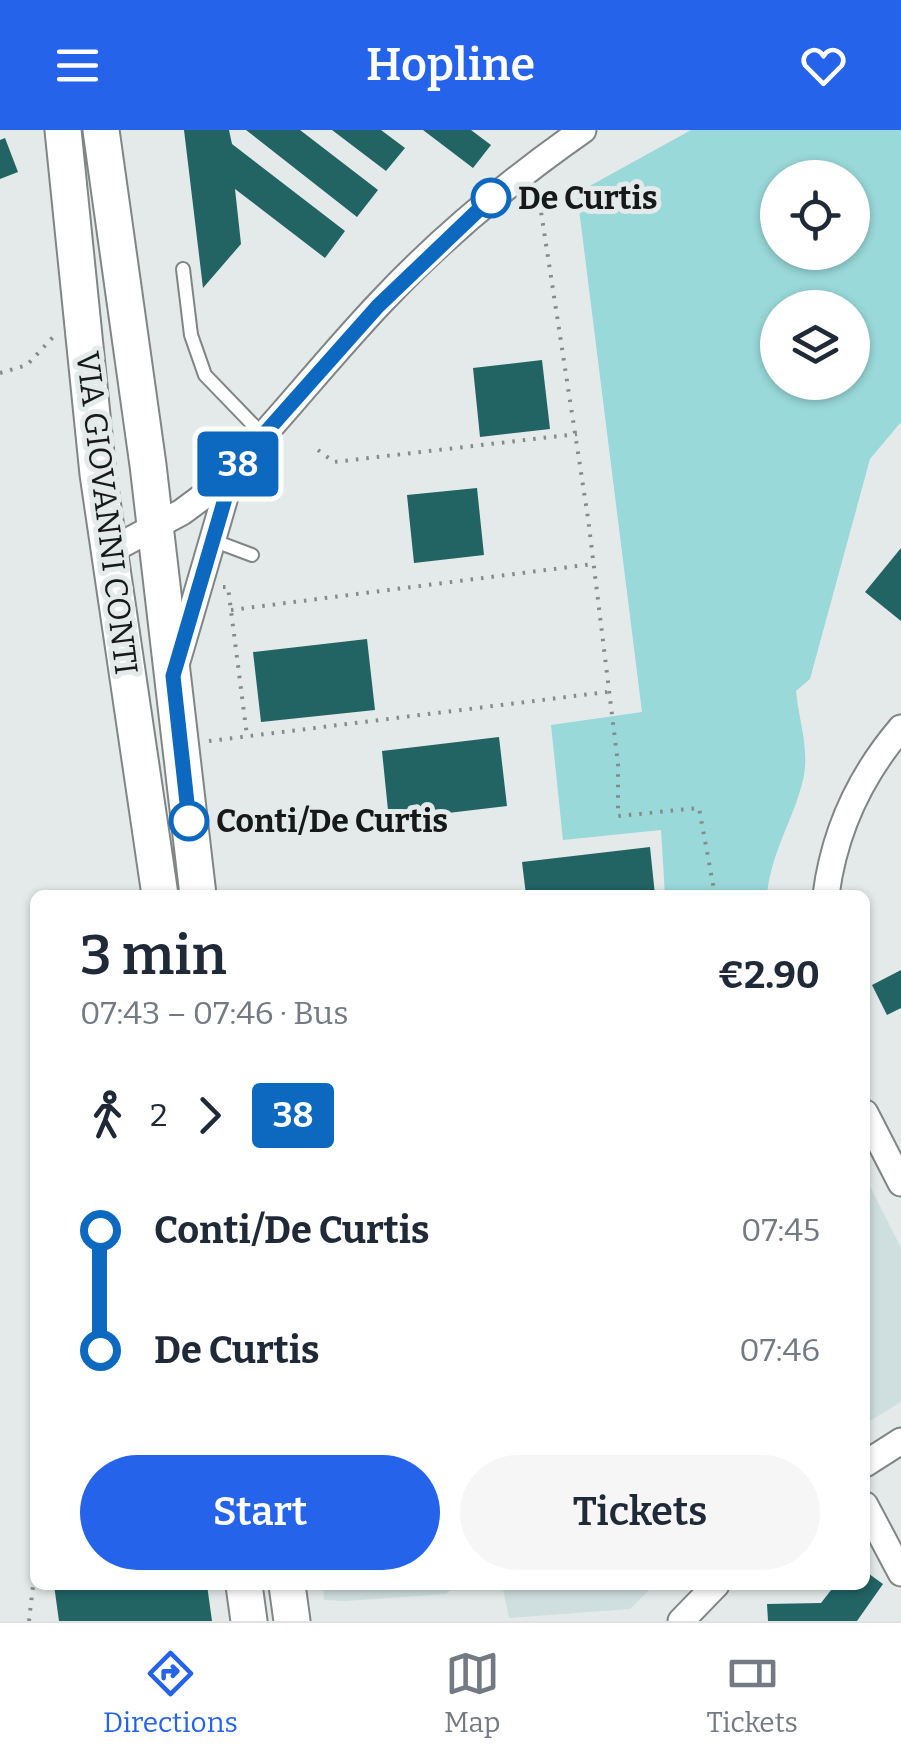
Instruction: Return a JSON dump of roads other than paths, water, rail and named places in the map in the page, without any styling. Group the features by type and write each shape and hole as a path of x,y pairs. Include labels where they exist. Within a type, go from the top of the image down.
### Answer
{"main road":[{"name":"VIA GIOVANNI CONTI","path":"63,130 108,552 159,890"},
{"name":"VIA GIOVANNI CONTI","path":"101,130 148,466 197,890"},
{"path":"245,1590 248,1621"},
{"path":"289,1590 292,1621"}],"street":[{"path":"108,552 195,503 234,468 399,284 474,212 583,130"},
{"path":"173,676 234,468"},
{"path":"827,890 833,852 845,818 870,770 901,728"},
{"path":"870,1123 901,1183"},
{"path":"870,1461 901,1441"},
{"path":"870,1515 901,1573"},
{"path":"681,1621 711,1590"}],"lane":[{"path":"182,269 191,336 200,365 216,390 262,435"},
{"path":"211,540 252,555"}],"place":[{"name":"De Curtis","path":"491,198"},
{"name":"Conti/De Curtis","path":"189,821"}]}
